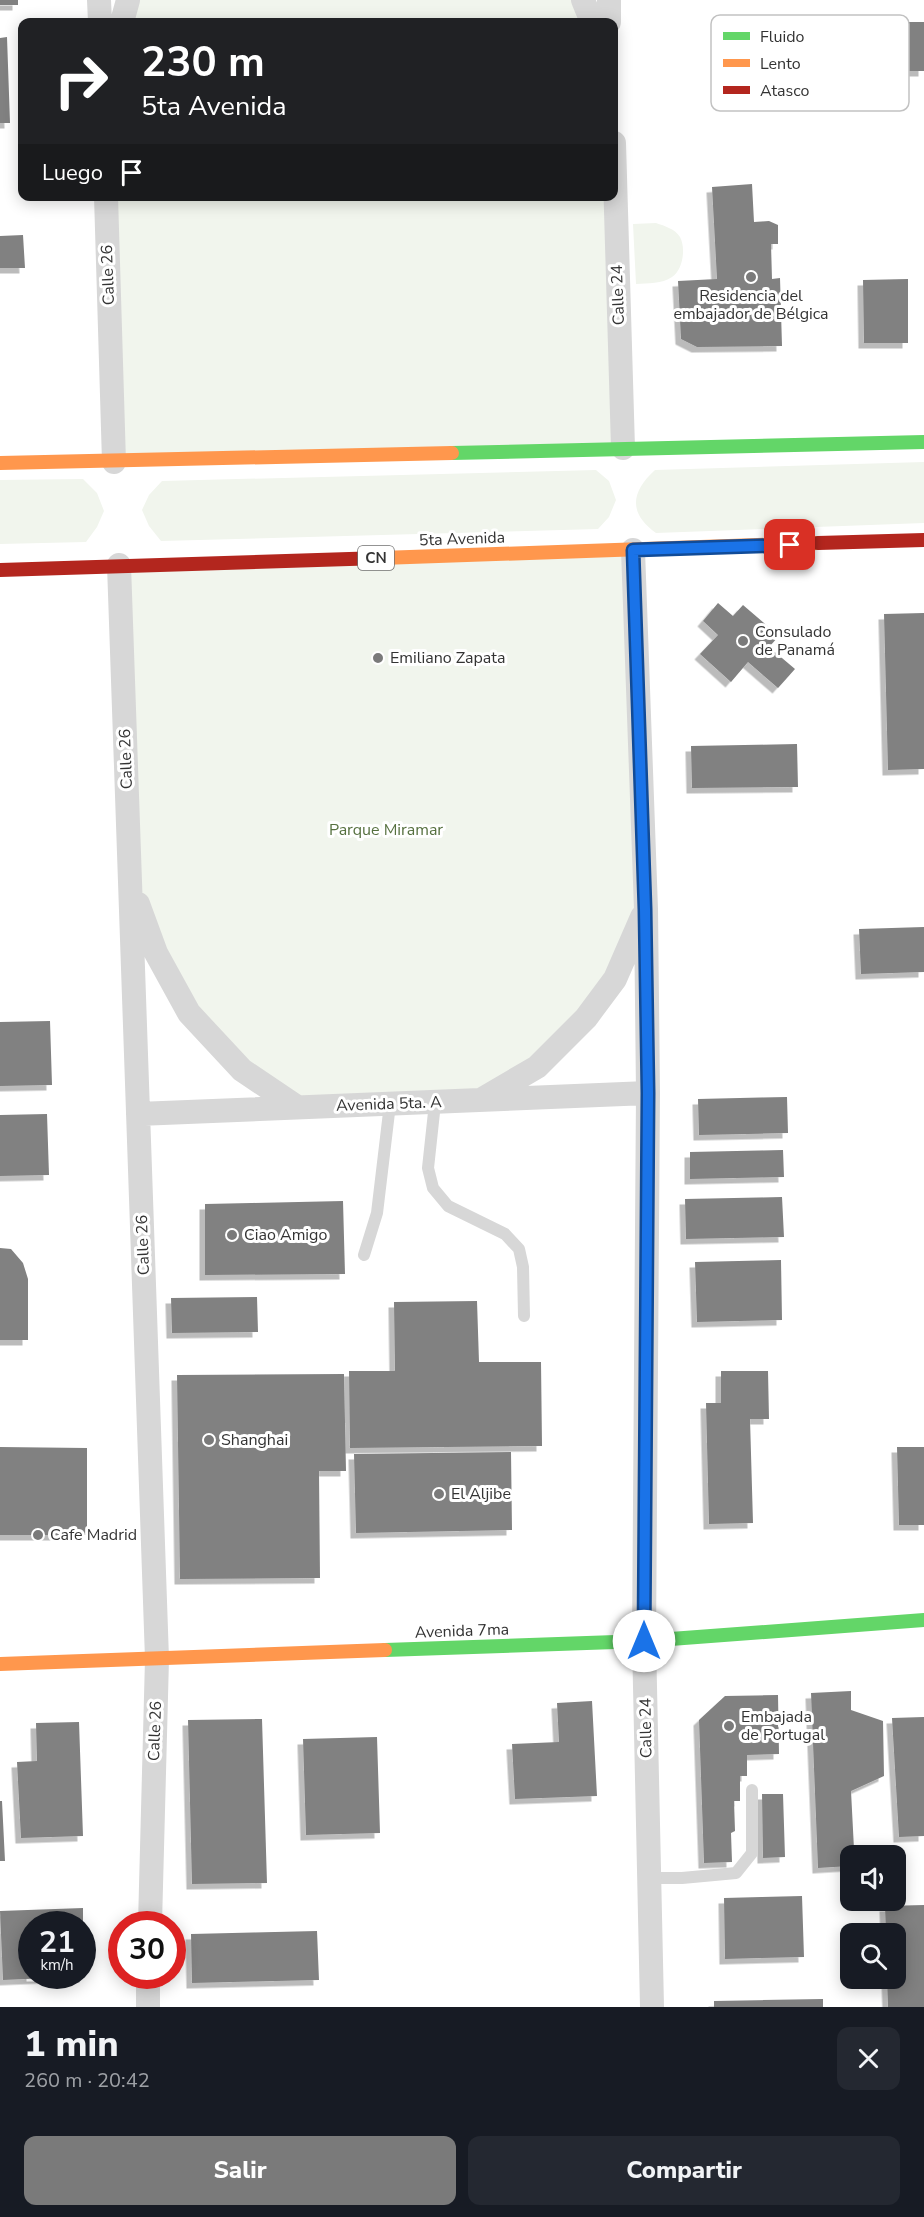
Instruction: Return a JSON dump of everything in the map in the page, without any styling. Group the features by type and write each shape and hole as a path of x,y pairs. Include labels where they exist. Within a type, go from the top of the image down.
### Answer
{"main road":[{"path":"0,463 924,442"},
{"name":"5ta Avenida","path":"0,570 924,540"},
{"name":"Avenida 7ma","path":"0,1664 644,1641 924,1620"}],"street":[{"path":"99,0 100,18"},
{"path":"123,18 128,0"},
{"path":"583,0 590,18"},
{"path":"609,0 609,18"},
{"name":"Calle 26","path":"106,201 114,462"},
{"name":"Calle 24","path":"616,201 623,448"},
{"name":"Calle 24","path":"633,550 645,909 648,1093 644,1641 652,2007"},
{"name":"Calle 26","path":"119,565 157,1659 150,1911"},
{"path":"130,885 156,953 189,1013 242,1070 297,1107"},
{"name":"Avenida 5ta. A","path":"482,1100 537,1067 586,1018 615,979 645,909"},
{"name":"Avenida 5ta. A","path":"138,1114 648,1093"},
{"path":"148,1989 148,2007"}],"lane":[{"path":"435,1102 428,1168 433,1188 448,1206 505,1234 519,1249 523,1267 524,1316"},
{"path":"364,1255 377,1213 390,1104"},
{"path":"649,1878 682,1878 736,1873 752,1853 752,1790"}],"green space":[{"path":"128,0 583,0 590,18 123,18"},
{"path":"106,201 614,201 623,448 114,462"},
{"path":"656,223 673,230 680,237 683,247 681,264 676,274 664,281 636,284 633,224"},
{"path":"924,462 924,523 656,533 641,518 637,510 637,494 655,470"},
{"path":"596,470 609,481 616,500 609,517 598,529 161,541 149,526 142,510 149,495 162,481"},
{"path":"83,479 97,493 104,511 97,527 86,542 0,544 0,480"},
{"name":"Parque Miramar","path":"633,550 646,909 586,1018 482,1100 297,1107 189,1013 130,885 119,565"}],"building":[{"path":"0,0 18,0 18,5 0,5"},
{"path":"909,22 924,22 924,71 909,71"},
{"path":"7,37 10,123 0,123 0,38"},
{"path":"752,184 754,222 769,221 778,225 778,244 771,244 772,279 780,278 782,346 697,347 681,339 678,281 717,279 712,187"},
{"path":"23,235 25,268 0,268 0,236"},
{"path":"908,279 908,343 864,343 863,280"},
{"name":"Consulado de Panamá","path":"718,603 733,616 743,605 779,636 769,647 795,669 778,688 748,662 731,682 700,654 718,635 703,621"},
{"path":"924,613 924,769 888,770 884,614"},
{"path":"797,744 798,787 692,788 691,746"},
{"path":"924,927 924,972 861,974 859,929"},
{"path":"50,1021 52,1085 0,1086 0,1022"},
{"path":"787,1097 788,1133 699,1135 698,1099"},
{"path":"47,1114 49,1175 0,1176 0,1115"},
{"path":"783,1150 784,1177 690,1179 690,1152"},
{"path":"782,1197 784,1237 686,1239 685,1199"},
{"path":"343,1201 345,1274 205,1275 205,1204"},
{"path":"0,1248 11,1249 23,1263 28,1279 28,1340 0,1340"},
{"path":"781,1260 782,1320 697,1322 695,1262"},
{"path":"257,1297 258,1332 172,1333 171,1298"},
{"path":"477,1301 479,1362 541,1362 542,1446 350,1448 349,1371 395,1371 394,1302"},
{"path":"721,1371 768,1371 769,1419 750,1419 753,1523 709,1524 706,1403 721,1403"},
{"path":"344,1374 346,1471 319,1471 320,1578 180,1579 177,1375"},
{"path":"0,1447 87,1448 87,1535 0,1535"},
{"path":"897,1447 924,1447 924,1525 899,1525"},
{"path":"511,1452 512,1530 356,1533 354,1454"},
{"path":"851,1691 851,1710 883,1721 884,1776 851,1791 854,1845 840,1845 840,1867 818,1868 811,1693"},
{"path":"778,1695 779,1754 747,1755 747,1776 740,1776 740,1801 734,1801 735,1831 731,1833 732,1862 704,1863 699,1720 725,1696"},
{"path":"592,1701 597,1796 515,1799 512,1744 559,1742 557,1703"},
{"path":"924,1717 924,1836 899,1837 892,1718"},
{"path":"262,1719 267,1883 192,1884 188,1720"},
{"path":"79,1722 83,1836 21,1838 17,1762 37,1761 36,1723"},
{"path":"377,1737 380,1833 306,1835 303,1739"},
{"path":"762,1794 783,1794 785,1857 763,1858"},
{"path":"0,1801 2,1801 5,1861 0,1861"},
{"path":"802,1896 804,1957 725,1959 724,1898"},
{"path":"906,1905 924,1905 924,2007 888,2007 887,1989 906,1989 906,1923 886,1923 885,1911 906,1911"},
{"path":"83,1908 83,1911 18,1911 18,1979 3,1980 0,1911"},
{"path":"317,1931 319,1980 192,1983 191,1934"},
{"path":"823,1999 823,2007 714,2007 714,2001"}],"traffic: fast":[{"path":"452,453 924,442"},
{"path":"385,1650 644,1641 924,1620"}],"traffic: slow":[{"path":"0,463 452,453"},
{"path":"381,558 818,543"},
{"path":"0,1664 385,1650"}],"traffic: jam":[{"path":"818,543 924,540"},
{"path":"0,570 381,558"}],"place":[{"name":"Residencia del embajador de Bélgica","path":"751,277"},
{"name":"Consulado de Panamá","path":"743,641"},
{"name":"Emiliano Zapata","path":"378,658"},
{"name":"Ciao Amigo","path":"232,1235"},
{"name":"Shanghai","path":"209,1440"},
{"name":"El Aljibe","path":"439,1494"},
{"name":"Cafe Madrid","path":"38,1535"},
{"name":"Embajada de Portugal","path":"729,1726"}],"route":[{"path":"644,1641 648,1093 645,909 633,550 790,545"}]}
